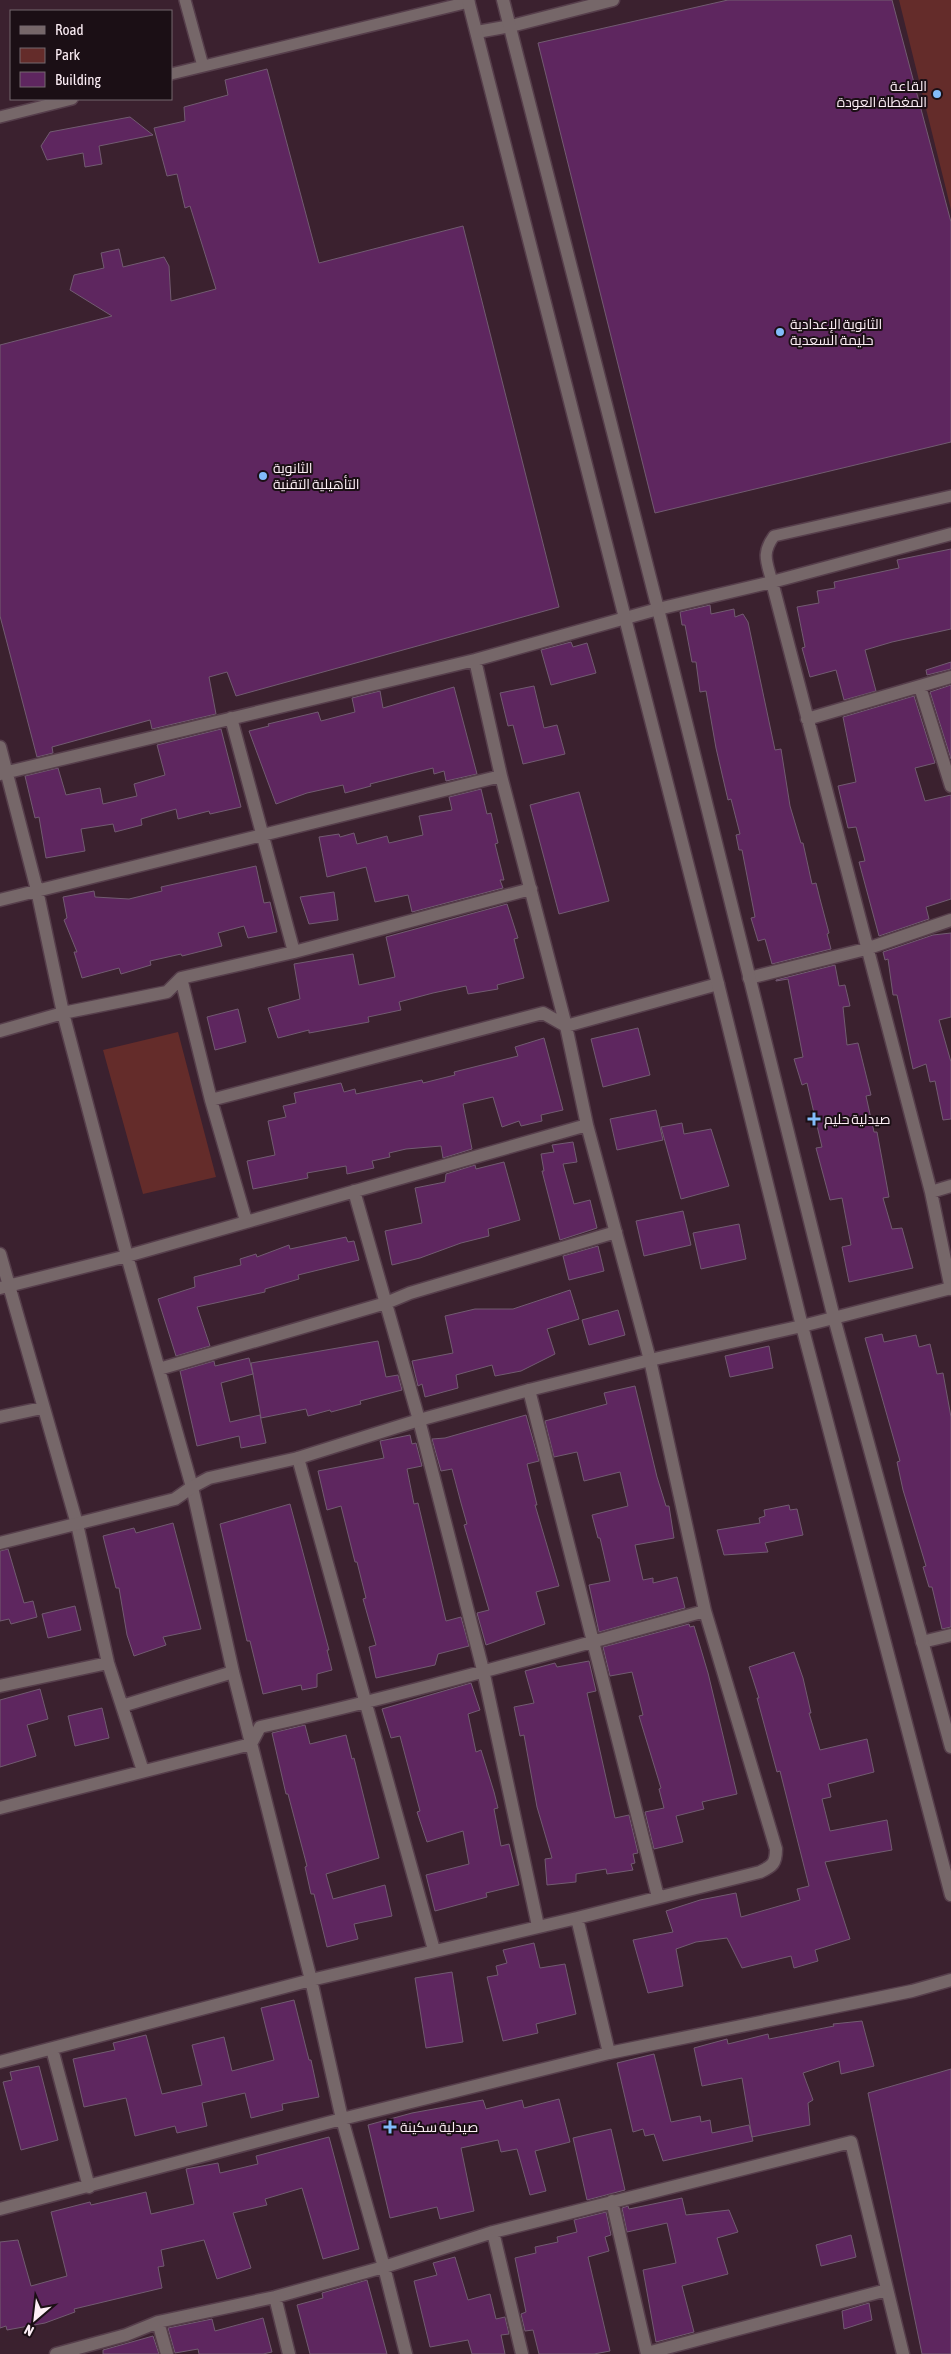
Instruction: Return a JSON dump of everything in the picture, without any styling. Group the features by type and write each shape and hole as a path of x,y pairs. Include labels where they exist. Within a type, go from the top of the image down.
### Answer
{"street":[{"path":"503,0 658,609 834,1318 951,1747"},
{"path":"477,32 510,26 614,0"},
{"path":"469,1 718,984 802,1326 951,1895"},
{"path":"4,773 475,660 658,609 772,582 951,534"},
{"path":"0,1543 175,1499 209,1478 298,1458 419,1420 529,1390 650,1360 802,1326 951,1288 931,1192 866,949 772,582"},
{"path":"0,2062 312,1980 577,1918 760,1872 772,1866 776,1861 776,1849 705,1611 650,1360 587,1125 566,1026 501,776 475,660"},
{"path":"808,719 951,677"},
{"path":"920,687 951,786"},
{"path":"231,718 294,952"},
{"path":"0,747 4,773 37,890 63,1014 126,1256 192,1487 233,1672 312,1980 342,2119 384,2267 406,2354"},
{"path":"0,900 501,776"},
{"path":"0,1031 63,1014 167,992 181,978 294,952 531,889"},
{"path":"749,978 866,949 951,920"},
{"path":"181,978 211,1100 246,1221"},
{"path":"211,1100 543,1013 566,1026 718,984"},
{"path":"4,1287 126,1256 587,1125"},
{"path":"931,1192 951,1186"},
{"path":"354,1191 419,1420 483,1670 538,1926"},
{"path":"159,1369 386,1303 410,1293 616,1232"},
{"path":"0,1254 4,1287 77,1524 108,1663 143,1771"},
{"path":"529,1390 658,1897"},
{"path":"0,1417 42,1408"},
{"path":"298,1458 434,1950"},
{"path":"0,1808 251,1744 260,1727 367,1704 483,1670 705,1611"},
{"path":"922,1642 951,1635"},
{"path":"0,1686 108,1663"},
{"path":"122,1706 233,1672"},
{"path":"577,1918 609,2053"},
{"path":"0,2209 342,2119 609,2053 912,1991 951,1980"},
{"path":"52,2048 89,2187"},
{"path":"56,2354 126,2335 158,2322 275,2297 384,2267 493,2232 612,2200 851,2142 904,2354"},
{"path":"612,2200 647,2353 887,2290"},
{"path":"493,2232 522,2354"},
{"path":"275,2297 289,2354"},
{"path":"158,2322 167,2354"}],"lane":[{"path":"185,0 203,66"},
{"path":"172,74 469,1"},
{"path":"0,117 68,100"},
{"path":"772,582 765,554 767,546 774,536 951,496"}],"green space":[{"name":"القاعة المغطاة العودة","path":"899,0 951,0 951,210 946,189"},
{"path":"178,1032 216,1177 143,1194 103,1050"}],"building":[{"name":"الثانوية الإعدادية حليمة السعدية","path":"728,0 892,0 951,222 951,442 655,513 538,43"},
{"name":"الثانوية التأهيلية التقنية","path":"267,69 319,263 463,226 559,607 236,696 227,672 209,677 216,714 152,729 150,720 52,747 53,753 37,757 0,616 0,345 112,316 70,290 74,275 104,268 101,253 119,249 123,267 164,257 169,266 171,301 216,289 190,206 185,208 177,174 167,176 154,128 185,121 184,107 228,95 225,80"},
{"path":"130,117 153,135 99,146 102,164 85,167 83,153 47,160 41,146 50,132"},
{"path":"951,549 951,629 865,650 876,691 844,700 836,670 810,677 802,648 805,647 797,607 819,603 817,591 835,588 834,582 899,568 897,560"},
{"path":"710,605 711,614 734,609 735,617 743,614 748,622 775,750 781,749 790,806 801,843 803,843 812,884 816,883 829,933 827,934 831,949 772,964 765,939 758,941 751,918 755,917 742,850 739,850 736,835 740,834 731,799 728,800 706,691 700,692 696,662 692,662 685,625 682,625 680,612"},
{"path":"571,642 573,647 587,643 596,673 551,685 541,650"},
{"path":"951,662 951,669 927,675 926,670"},
{"path":"951,685 951,759 930,692"},
{"path":"534,686 544,728 557,725 565,754 523,764 513,725 508,726 500,693"},
{"path":"454,687 477,774 446,781 444,771 434,774 433,768 370,784 371,786 345,793 343,785 307,793 276,804 249,731 269,726 268,724 318,712 321,721 355,712 352,698 380,691 383,708"},
{"path":"914,696 935,763 915,768 925,801 951,795 951,899 926,907 929,919 879,936 859,862 865,861 856,827 848,828 838,786 856,782 843,717"},
{"path":"221,729 241,807 210,814 209,811 178,819 176,809 141,819 142,825 115,832 113,824 81,829 85,851 46,858 39,817 35,818 25,776 58,768 66,795 100,788 103,804 137,796 134,784 165,775 157,745"},
{"path":"481,789 487,814 491,813 498,843 495,844 504,880 500,880 503,888 412,912 408,895 375,902 366,867 327,877 319,837 339,834 340,837 354,833 357,844 387,836 389,843 423,835 419,816 452,810 449,797"},
{"path":"579,792 609,901 559,914 530,805"},
{"path":"256,866 264,903 270,902 277,932 248,938 244,926 218,933 222,946 182,956 181,954 150,961 151,965 121,974 119,968 82,978 74,952 77,952 64,920 67,918 63,897 94,891 95,897 129,899 162,891 161,887"},
{"path":"334,892 338,920 309,924 300,897"},
{"path":"507,904 518,938 514,939 524,978 497,985 498,989 468,994 466,986 433,993 399,1002 401,1010 368,1017 369,1022 309,1033 309,1030 278,1038 268,1008 300,999 294,964 353,954 359,985 395,977 386,937"},
{"path":"951,933 951,1017 939,1020 951,1062 951,1119 943,1120 935,1081 930,1082 926,1064 913,1069 897,995 893,995 888,959 885,960 883,952 933,935"},
{"path":"835,965 839,986 845,985 850,1006 843,1007 847,1045 858,1043 871,1095 866,1096 874,1132 877,1132 889,1197 883,1198 892,1229 902,1228 913,1268 849,1282 842,1247 851,1245 842,1198 830,1200 816,1148 822,1147 807,1083 802,1085 794,1059 803,1057 788,979 776,981"},
{"path":"238,1009 246,1042 215,1050 207,1017"},
{"path":"638,1028 650,1075 603,1087 591,1039"},
{"path":"544,1038 563,1110 541,1115 542,1121 521,1126 519,1121 502,1127 493,1097 463,1104 472,1149 443,1158 441,1146 406,1149 389,1153 390,1157 372,1161 374,1168 347,1174 346,1166 307,1173 308,1178 253,1189 247,1161 275,1155 268,1121 286,1117 283,1106 296,1103 294,1093 341,1083 344,1092 355,1089 356,1094 422,1080 423,1083 455,1075 454,1072 518,1056 515,1047"},
{"path":"656,1110 663,1140 617,1150 610,1119"},
{"path":"682,1123 684,1134 711,1129 729,1186 681,1199 661,1127"},
{"path":"573,1142 577,1162 563,1164 574,1204 590,1200 597,1228 560,1240 542,1171 544,1171 541,1154 554,1152 552,1145"},
{"path":"504,1162 520,1220 488,1229 489,1236 392,1265 385,1231 422,1223 415,1188 445,1182 446,1174 475,1165 476,1169"},
{"path":"683,1211 691,1245 644,1256 636,1221"},
{"path":"739,1224 746,1259 701,1269 693,1233"},
{"path":"346,1237 348,1242 354,1241 359,1260 298,1275 299,1279 265,1289 265,1292 197,1307 210,1346 176,1356 158,1299 195,1287 194,1277 241,1265 240,1259 256,1254 257,1257 289,1245 290,1249"},
{"path":"598,1246 604,1271 569,1280 563,1256"},
{"path":"570,1290 579,1319 547,1329 555,1354 521,1371 495,1376 492,1365 456,1375 458,1388 425,1397 422,1384 418,1386 412,1361 453,1353 445,1316 475,1309 513,1309"},
{"path":"618,1310 625,1335 589,1345 582,1320"},
{"path":"882,1334 884,1342 916,1335 919,1347 930,1344 937,1374 943,1373 951,1417 951,1627 942,1629 932,1587 929,1587 923,1567 926,1566 903,1490 897,1462 900,1461 865,1338"},
{"path":"378,1341 386,1377 398,1375 402,1390 360,1401 361,1404 331,1412 330,1410 308,1416 306,1409 261,1418 251,1363"},
{"path":"769,1346 773,1368 730,1377 725,1356"},
{"path":"249,1358 253,1374 221,1383 230,1422 260,1415 266,1443 241,1448 239,1436 197,1446 180,1371 214,1361 215,1366"},
{"path":"635,1386 657,1477 666,1506 669,1506 674,1538 635,1545 643,1580 653,1578 653,1583 677,1577 685,1608 599,1632 589,1585 610,1581 600,1538 598,1538 592,1515 628,1506 620,1472 584,1481 577,1452 554,1457 545,1421 607,1404 604,1393"},
{"path":"526,1415 539,1461 527,1464 537,1505 535,1505 559,1586 536,1592 545,1624 486,1645 477,1613 489,1610 464,1525 467,1524 452,1469 441,1471 432,1439 445,1438"},
{"path":"410,1435 412,1444 416,1443 422,1466 407,1469 414,1504 418,1503 446,1621 461,1617 469,1646 438,1654 435,1665 376,1678 369,1647 376,1645 363,1599 366,1598 357,1562 355,1562 341,1506 327,1510 318,1471 384,1458 380,1441"},
{"path":"290,1504 329,1650 327,1650 332,1670 317,1674 317,1687 302,1690 301,1685 263,1694 250,1641 247,1641 220,1524"},
{"path":"789,1505 790,1510 797,1509 803,1535 765,1543 768,1552 724,1555 717,1530 760,1523 759,1518 765,1516 764,1510"},
{"path":"173,1523 201,1629 163,1637 166,1645 134,1656 127,1635 119,1588 116,1588 103,1536 134,1528 136,1533"},
{"path":"8,1549 24,1603 33,1601 37,1617 11,1624 9,1619 0,1621 0,1551"},
{"path":"75,1606 81,1630 48,1638 42,1614"},
{"path":"689,1624 690,1627 694,1626 708,1673 737,1794 702,1802 704,1809 676,1816 683,1842 654,1849 645,1812 664,1808 659,1789 661,1788 639,1716 643,1715 632,1672 610,1676 603,1647"},
{"path":"794,1652 803,1678 811,1713 809,1713 820,1750 867,1739 874,1772 828,1784 831,1797 822,1799 830,1831 887,1820 892,1850 825,1862 850,1939 815,1950 818,1961 794,1968 791,1956 742,1968 727,1938 696,1942 676,1949 683,1986 648,1993 633,1940 673,1932 666,1911 700,1900 736,1893 741,1917 800,1900 797,1889 809,1886 780,1771 777,1772 757,1698 759,1698 749,1667"},
{"path":"589,1661 596,1691 587,1693 615,1818 629,1815 638,1853 633,1854 635,1863 631,1864 633,1870 607,1874 606,1869 576,1874 576,1882 547,1885 545,1859 552,1858 537,1807 524,1735 520,1736 514,1707 534,1703 525,1671 555,1663 557,1667"},
{"path":"471,1683 480,1710 468,1714 476,1752 481,1750 498,1808 494,1809 501,1846 509,1844 519,1885 486,1893 487,1897 435,1911 426,1875 469,1864 463,1831 427,1842 417,1812 420,1811 400,1736 391,1738 382,1709"},
{"path":"40,1689 48,1719 27,1725 36,1756 0,1767 0,1700"},
{"path":"102,1708 109,1738 75,1746 68,1716"},
{"path":"305,1725 310,1744 346,1735 352,1759 354,1758 379,1858 326,1874 333,1899 385,1885 392,1916 354,1924 358,1939 327,1947 314,1894 311,1894 305,1867 307,1866 288,1794 286,1794 272,1733"},
{"path":"534,1943 540,1968 565,1964 576,2014 536,2024 538,2033 503,2041 487,1977 498,1975 496,1966 507,1963 503,1950"},
{"path":"452,1972 463,2042 426,2048 415,1978"},
{"path":"294,2000 319,2097 282,2104 283,2110 251,2118 245,2093 202,2103 207,2126 177,2133 175,2126 135,2136 126,2098 84,2107 73,2059 115,2050 113,2043 146,2035 162,2094 202,2085 192,2045 224,2037 232,2071 274,2060 261,2008"},
{"path":"862,2021 874,2066 841,2074 839,2061 803,2073 813,2100 808,2103 810,2125 752,2137 742,2078 702,2086 694,2048 727,2039 728,2044 768,2034 769,2039 834,2026 833,2024"},
{"path":"654,2054 671,2122 700,2116 701,2122 710,2120 712,2133 749,2125 753,2141 663,2161 654,2134 645,2136 643,2129 633,2132 617,2063"},
{"path":"39,2066 58,2140 21,2150 3,2082 12,2080 10,2072"},
{"path":"951,2069 951,2354 922,2354 868,2093"},
{"path":"559,2099 570,2142 535,2151 546,2191 530,2195 517,2149 501,2152 498,2140 461,2148 474,2211 440,2219 437,2207 390,2218 368,2125 412,2113 483,2100 486,2109 522,2100 524,2108"},
{"path":"611,2129 625,2190 587,2200 573,2138"},
{"path":"329,2137 359,2249 323,2259 302,2188 265,2199 267,2205 233,2213 251,2268 217,2279 204,2240 161,2250 164,2266 158,2267 162,2288 74,2309 75,2312 45,2323 7,2330 6,2326 0,2328 0,2242 18,2240 31,2286 67,2276 51,2212 90,2202 91,2205 146,2192 151,2214 194,2204 186,2169 218,2163 220,2173 258,2164 256,2156"},
{"path":"682,2198 686,2215 729,2210 738,2232 717,2238 728,2274 682,2286 694,2332 656,2342 643,2270 676,2263 667,2223 627,2232 622,2208 628,2206 629,2209"},
{"path":"606,2212 611,2235 605,2237 609,2251 588,2257 610,2351 594,2354 539,2354 533,2330 525,2331 521,2314 526,2312 515,2258 536,2253 535,2247 558,2242 557,2237 577,2232 574,2220"},
{"path":"851,2235 856,2257 821,2266 816,2245"},
{"path":"455,2257 468,2300 490,2294 496,2319 505,2317 509,2334 501,2335 505,2354 472,2354 468,2340 430,2347 414,2281 437,2275 433,2263"},
{"path":"367,2280 387,2354 310,2354 297,2305 323,2298 322,2293"},
{"path":"869,2303 872,2320 844,2329 842,2311"},
{"path":"263,2318 272,2352 263,2354 199,2354 198,2349 175,2353 168,2328 212,2319 215,2331"},
{"path":"153,2336 159,2354 103,2354 103,2350"}],"place":[{"name":"القاعة المغطاة العودة","path":"937,94"},
{"name":"الثانوية الإعدادية حليمة السعدية","path":"780,332"},
{"name":"الثانوية التأهيلية التقنية","path":"263,476"},
{"name":"صيدلية حليم","path":"814,1119"},
{"name":"صيدلية سكينة","path":"390,2127"}]}
